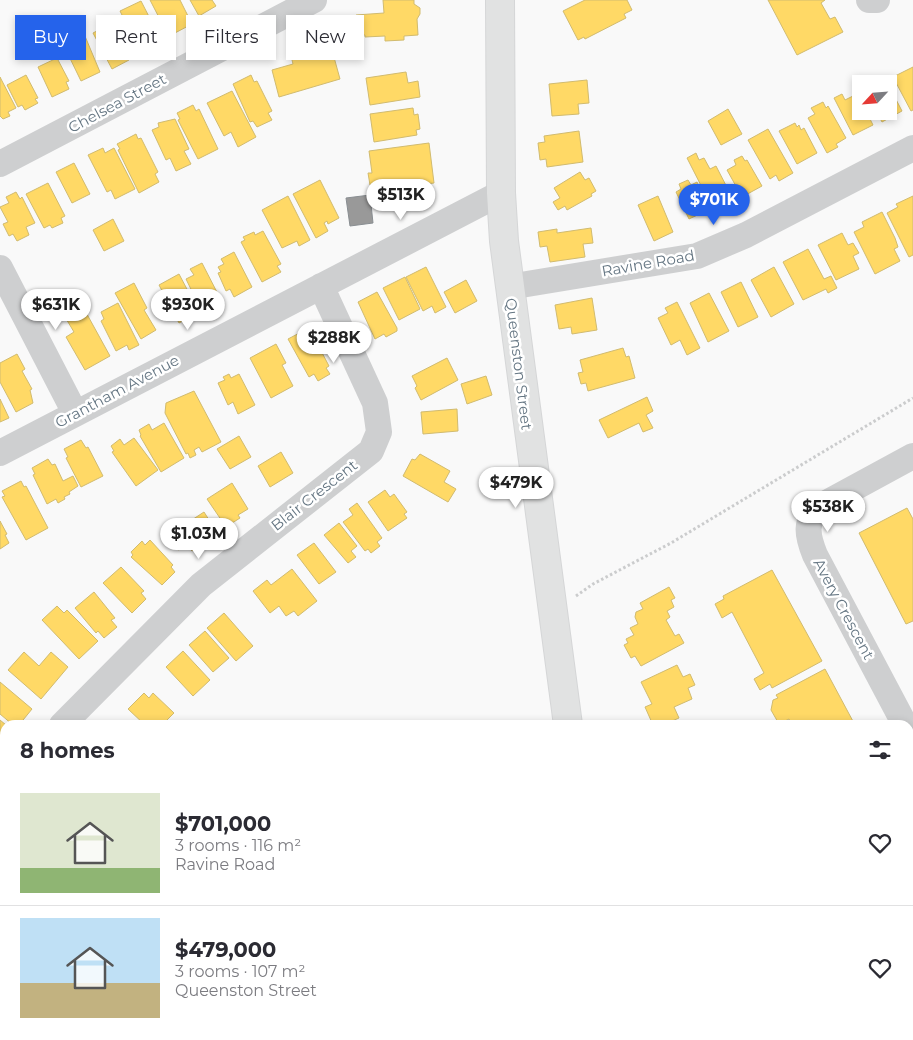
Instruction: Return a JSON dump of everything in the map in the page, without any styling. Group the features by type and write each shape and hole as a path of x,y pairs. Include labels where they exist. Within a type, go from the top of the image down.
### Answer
{"main road":[{"name":"Queenston Street","path":"500,0 501,192 509,287 567,720"}],"street":[{"name":"Chelsea Street","path":"0,164 314,0"},
{"path":"869,0 877,0"},
{"name":"Ravine Road","path":"509,287 697,256 746,235 913,148"},
{"name":"Grantham Avenue","path":"0,453 501,192"},
{"path":"0,268 75,413"},
{"name":"Blair Crescent","path":"67,720 201,585 371,451 379,432 375,403 320,286"},
{"name":"Avery Crescent","path":"902,720 815,555 808,537 807,528 810,519 821,506 913,456"}],"path":[{"path":"571,600 593,584 671,542 913,398"}],"building: Homes":[{"path":"150,0 180,0 188,15 186,27 176,32 176,15 158,15"},
{"path":"190,0 212,0 216,6 198,15"},
{"path":"383,0 414,0 414,4 420,8 420,14 417,19 418,35 404,36 404,40 385,41 385,36 365,37 364,15 356,15 384,13"},
{"path":"585,0 627,0 632,10 624,14 626,18 585,39 584,37 578,40 563,11"},
{"path":"768,0 825,0 821,3 830,19 835,17 843,32 797,55"},
{"path":"141,1 148,15 122,15 120,11"},
{"path":"86,39 100,72 81,81 71,60 86,60"},
{"path":"53,60 58,60 69,81 66,82 69,89 52,97 38,67"},
{"path":"107,60 129,60 112,69"},
{"path":"292,60 335,60 340,79 279,97 272,70 293,64"},
{"path":"913,67 913,110 911,111 898,86 897,75"},
{"path":"406,72 408,83 418,81 420,97 370,105 366,78"},
{"path":"26,75 38,98 35,99 38,103 25,110 22,105 18,107 7,85"},
{"path":"251,75 254,82 257,81 272,111 268,113 272,120 257,127 253,121 250,122 233,84"},
{"path":"0,77 16,108 8,112 10,116 3,119 0,116"},
{"path":"587,80 589,103 578,104 579,114 552,116 549,84"},
{"path":"232,91 256,137 238,147 231,132 224,136 207,103"},
{"path":"842,94 845,100 852,96 852,120 870,120 873,125 853,135 834,98"},
{"path":"823,102 826,108 828,106 846,138 836,144 838,147 827,153 808,118 815,114 811,108"},
{"path":"898,103 902,111 898,113"},
{"path":"193,105 196,111 199,109 218,149 198,159 178,120 180,119 177,113"},
{"path":"413,108 414,115 418,114 420,129 416,130 417,135 374,142 370,114"},
{"path":"728,109 742,134 721,145 708,121"},
{"path":"175,119 189,149 184,151 191,164 176,171 170,158 166,160 152,130 159,127 158,123"},
{"path":"795,123 797,127 799,125 801,130 804,128 817,153 797,164 779,131"},
{"path":"768,129 793,173 779,181 776,175 770,179 748,140"},
{"path":"579,131 583,162 547,167 546,159 540,160 538,143 545,142 544,136"},
{"path":"136,134 138,139 141,138 158,172 155,174 159,182 139,193 118,150 120,149 117,144"},
{"path":"429,143 434,183 375,191 374,184 370,185 368,173 372,173 369,151"},
{"path":"103,148 105,153 114,148 135,189 115,199 111,190 107,192 88,155"},
{"path":"696,153 699,160 704,158 710,169 716,166 733,199 713,209 687,158"},
{"path":"742,156 745,161 747,160 762,186 742,197 727,170 736,165 734,160"},
{"path":"74,163 90,194 72,203 56,172"},
{"path":"580,172 585,180 589,178 596,191 591,194 592,196 567,210 565,206 558,210 553,202 560,198 554,188"},
{"path":"320,180 339,218 328,224 327,221 324,223 328,231 316,238 293,194"},
{"path":"688,180 691,185 697,182 710,209 689,219 676,192 681,189 679,184"},
{"path":"48,183 65,216 61,218 63,223 52,228 50,225 44,228 26,194"},
{"path":"16,192 20,199 22,197 35,223 26,227 29,235 17,241 13,234 9,236 3,224 8,222 0,207 9,203 6,197"},
{"path":"288,196 310,240 299,246 297,241 282,248 262,210"},
{"path":"658,196 673,232 654,241 638,205"},
{"path":"913,196 913,255 909,257 887,213 898,207 896,204"},
{"path":"882,212 895,238 898,247 894,249 900,261 875,274 854,232 864,227 862,222"},
{"path":"113,219 124,241 104,251 93,230"},
{"path":"591,228 593,243 583,244 585,257 550,262 547,246 540,247 538,232 557,229 557,233"},
{"path":"263,231 281,264 277,266 281,272 262,282 241,242 245,240 243,237 254,232 255,235"},
{"path":"842,233 848,245 853,243 859,253 853,256 859,269 836,280 818,245"},
{"path":"808,249 824,279 831,276 837,288 828,293 826,289 803,300 783,262"},
{"path":"234,252 252,287 234,297 230,289 226,291 218,273 221,272 218,267 224,264 221,259"},
{"path":"202,263 222,302 202,312 186,279 194,275 190,269"},
{"path":"426,267 446,307 435,313 432,306 423,311 406,277"},
{"path":"774,267 794,304 771,317 751,280"},
{"path":"179,274 199,312 179,323 159,285"},
{"path":"405,277 420,309 399,320 383,288"},
{"path":"466,280 477,301 455,313 444,292"},
{"path":"741,282 758,317 738,327 721,292"},
{"path":"134,283 147,308 144,310 156,330 141,339 115,293"},
{"path":"377,292 397,331 386,337 384,334 375,339 358,302"},
{"path":"709,293 729,331 708,342 690,303"},
{"path":"592,298 597,330 572,334 571,327 559,329 555,305"},
{"path":"677,302 700,348 687,355 680,340 671,345 658,318 668,313 665,308"},
{"path":"118,303 139,345 129,350 127,345 116,351 101,321 104,319 101,312"},
{"path":"83,307 110,356 85,370 66,337 74,332 65,317"},
{"path":"309,328 329,366 326,368 330,374 318,381 314,374 309,377 288,339"},
{"path":"276,344 286,363 282,365 293,386 271,398 250,358"},
{"path":"623,348 626,357 629,356 635,378 588,391 586,383 581,384 578,373 583,372 580,360"},
{"path":"17,354 25,369 22,371 32,389 30,390 33,403 16,412 0,382 0,363"},
{"path":"447,358 458,380 421,400 412,376"},
{"path":"229,374 231,378 239,374 255,405 238,414 233,402 228,405 218,383 225,380 223,377"},
{"path":"486,376 492,395 467,404 461,384"},
{"path":"194,391 221,442 202,452 199,447 194,450 196,455 190,458 188,453 186,454 165,413 166,403"},
{"path":"647,397 653,411 646,415 653,428 643,432 639,423 608,438 599,420"},
{"path":"0,399 9,418 0,422"},
{"path":"457,409 458,431 423,434 421,412"},
{"path":"164,423 184,458 161,472 140,436 139,430 149,424 152,430"},
{"path":"239,436 251,457 230,469 217,449"},
{"path":"134,438 158,470 136,486 112,452 114,451 111,446 120,439 124,445"},
{"path":"81,440 86,448 88,447 103,476 81,487 66,458 68,457 64,449"},
{"path":"281,452 293,473 270,487 258,466"},
{"path":"420,454 450,471 444,482 456,489 448,502 403,476 412,459 415,460"},
{"path":"48,459 52,465 55,464 63,481 73,476 78,486 58,503 56,499 47,504 33,475 35,474 32,468"},
{"path":"21,481 24,487 26,486 48,528 26,540 2,497 5,496 2,491"},
{"path":"232,483 248,509 238,515 240,518 226,527 207,499"},
{"path":"385,490 390,497 394,494 407,512 404,514 407,518 388,531 368,502"},
{"path":"357,503 382,538 377,542 380,546 371,553 368,549 365,551 343,522 353,515 349,509"},
{"path":"907,508 913,519 913,621 906,624 859,533"},
{"path":"204,512 218,534 192,551 188,544 178,550 166,531 175,526 178,529"},
{"path":"0,521 7,534 5,535 9,543 0,549"},
{"path":"339,523 357,546 351,551 356,557 348,563 324,535"},
{"path":"150,540 173,565 171,567 175,572 162,585 131,557 133,555 131,552 142,541 145,545"},
{"path":"314,543 336,572 319,584 297,555"},
{"path":"121,567 144,591 141,593 146,599 132,613 103,583"},
{"path":"292,569 317,601 298,616 294,611 286,616 279,606 270,613 253,591 267,580 271,585"},
{"path":"772,570 822,661 772,688 770,684 760,690 754,679 764,673 732,612 722,618 715,604 724,599 723,596"},
{"path":"669,587 675,598 671,600 674,607 667,611 670,617 666,620 675,636 679,634 684,643 641,666 635,656 631,658 624,645 628,643 626,639 634,635 630,628 638,624 635,617 636,612 643,609 640,603"},
{"path":"94,592 115,618 111,620 117,627 104,638 98,631 96,633 75,608"},
{"path":"57,606 64,613 67,610 98,641 79,659 42,620"},
{"path":"224,613 253,646 236,661 207,628"},
{"path":"205,631 229,658 213,672 189,645"},
{"path":"183,651 210,680 193,696 166,667"},
{"path":"24,652 39,666 51,652 68,667 41,699 8,670"},
{"path":"677,665 683,677 690,674 695,685 688,688 692,699 674,707 679,718 674,720 651,720 645,707 652,704 641,682"},
{"path":"825,669 852,720 777,720 771,710 773,700 778,698 776,695"},
{"path":"0,682 32,709 23,720 7,720 0,714"},
{"path":"144,693 149,698 153,693 174,713 167,720 140,720 128,709"}],"building: Industry":[{"path":"370,195 373,223 350,226 346,198"}]}
